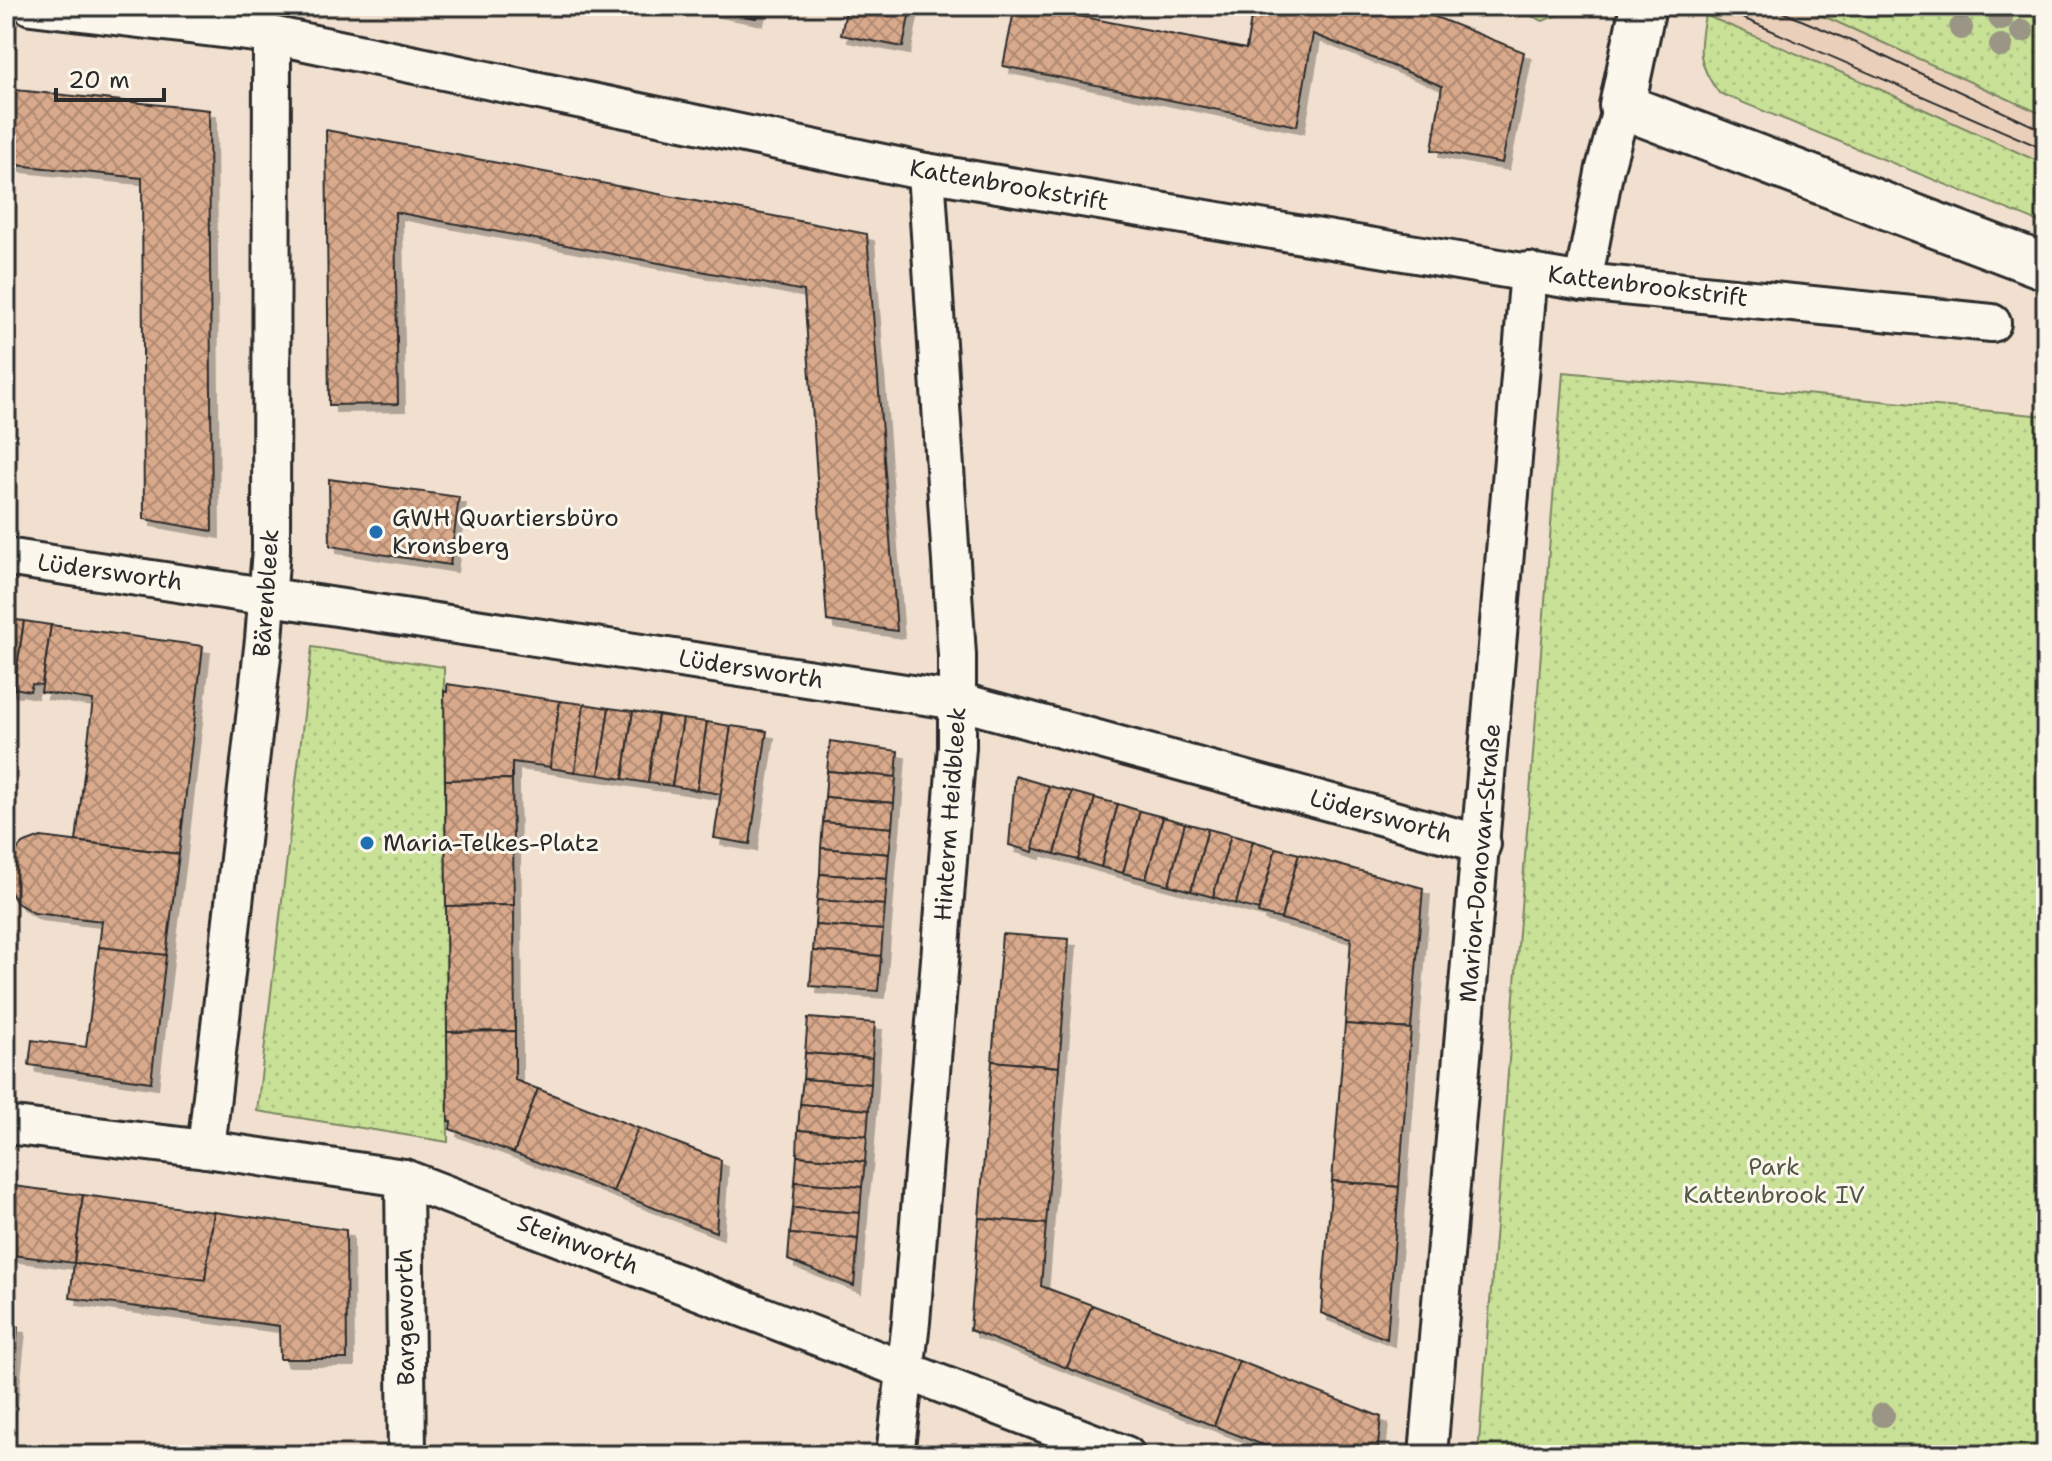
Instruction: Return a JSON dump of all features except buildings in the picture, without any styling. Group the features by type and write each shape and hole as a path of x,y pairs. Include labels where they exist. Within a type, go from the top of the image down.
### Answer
{"main road":[{"path":"1641,15 1622,106 2046,267"}],"street":[{"name":"Kattenbrookstrift","path":"31,6 272,35 926,172 1583,282 1992,323"},
{"name":"Bärenbleek","path":"206,1149 271,550 272,35"},
{"path":"1583,282 1605,168 1622,106"},
{"name":"Hinterm Heidbleek","path":"895,1455 906,1369 954,793 958,701 926,172"},
{"name":"Marion-Donovan-Straße","path":"1428,1455 1529,271"},
{"name":"Lüdersworth","path":"6,557 958,701 1482,844"},
{"name":"Steinworth","path":"6,1125 206,1149 404,1178 1126,1455"},
{"name":"Bargeworth","path":"404,1178 407,1455"}],"shaded area":[{"path":"1707,6 1801,6 2046,116 2046,165 1866,83 1705,15"}],"green space":[{"path":"1508,6 1577,6 1543,21"},
{"path":"1801,6 2046,6 2046,116"},
{"path":"1705,15 1866,83 2046,165 2046,225 1719,93 1707,74 1701,56"},
{"name":"Park Kattenbrook IV","path":"1563,372 2046,416 2046,1455 1478,1455"},
{"name":"Maria-Telkes-Platz","path":"312,647 444,667 448,1142 257,1111"}],"tram line":[{"path":"1715,6 2046,150"},
{"path":"1768,6 2046,132"}],"place":[{"name":"GWH Quartiersbüro Kronsberg","path":"376,532"},
{"name":"Maria-Telkes-Platz","path":"367,843"}]}
